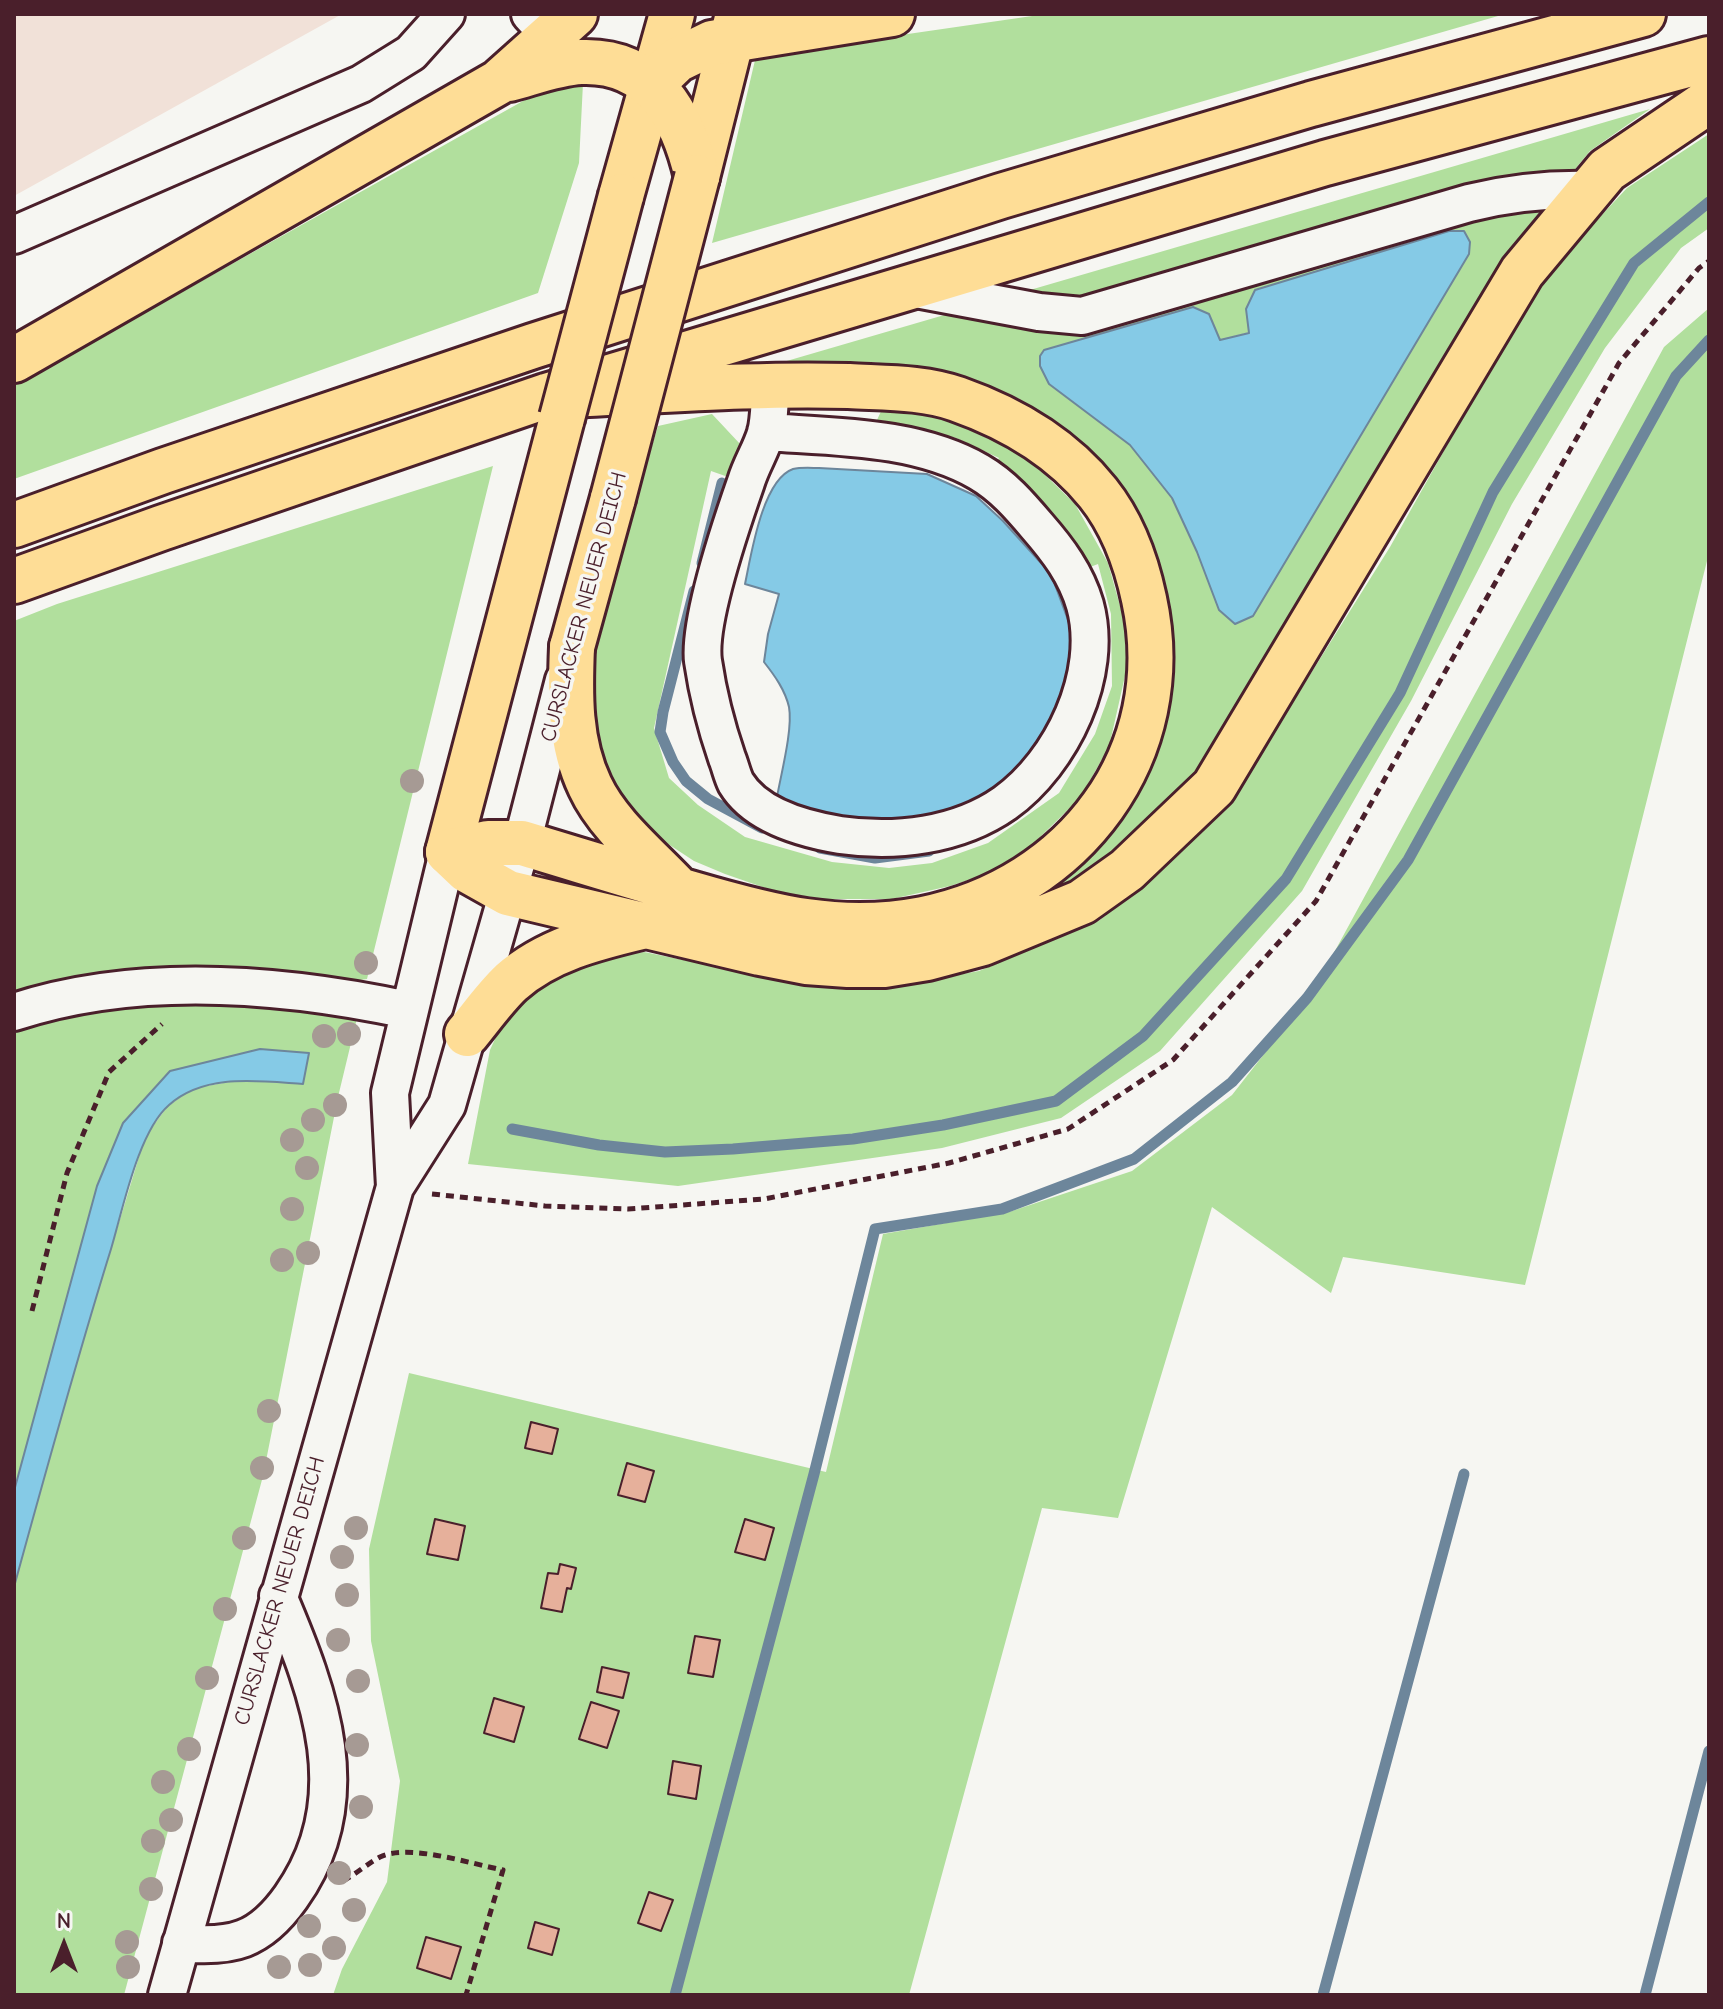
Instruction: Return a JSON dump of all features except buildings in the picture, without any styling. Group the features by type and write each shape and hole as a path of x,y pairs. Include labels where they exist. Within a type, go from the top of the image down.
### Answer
{"main road":[{"name":"CURSLACKER NEUER DEICH","path":"448,852 672,14"},
{"path":"652,84 690,51 735,26 892,14"},
{"path":"14,525 163,471 533,346 1001,196 1311,104 1643,14"},
{"path":"499,82 552,22"},
{"name":"CURSLACKER NEUER DEICH","path":"572,647 735,26"},
{"path":"14,581 176,522 546,396 1325,163 1709,59"},
{"path":"14,360 499,82 585,62 625,68 652,84 675,115 697,177"},
{"path":"448,852 467,870 508,893 806,962 884,965 927,958 983,943 1082,902 1127,870 1214,787 1522,272 1607,170 1709,101"},
{"path":"448,852 488,843 522,843 771,916 822,925 885,924 922,919 984,901 1048,865 1082,834 1114,792 1140,732 1148,695 1151,657 1149,620 1139,573 1124,535 1100,495 1075,467 1039,438 1003,418 953,398 893,388 771,387 546,396"},
{"path":"572,647 570,681 573,729 591,788 610,817 679,890"},
{"path":"467,1034 511,982 538,963 569,947 647,926"}],"street":[{"path":"14,235 361,84 411,53 446,14"},
{"path":"911,288 1039,312 1082,316 1469,203 1511,193 1552,189 1590,190"},
{"path":"766,432 864,439 952,460 980,473 1011,496 1059,551 1075,577 1090,629 1083,684 1072,717 1055,749 1032,779 1004,803 971,821 937,832 865,838 828,833 796,824 761,809 736,783 713,717 702,657 709,607 746,481 766,432 771,387"},
{"name":"CURSLACKER NEUER DEICH","path":"167,1995 395,1187 447,1105 522,843 572,647"},
{"name":"CURSLACKER NEUER DEICH","path":"395,1187 390,1093 448,852"},
{"path":"14,1012 42,1003 102,992 172,986 324,994 408,1010"},
{"path":"181,1943 211,1946 232,1943 253,1934 276,1918 302,1882 317,1851 326,1820 330,1773 323,1731 313,1685 278,1596"}],"path":[{"path":"32,1311 67,1173 109,1072 158,1027 172,1019"},
{"path":"336,1885 380,1857 396,1853 415,1853 503,1870 466,1995"}],"shaded area":[{"path":"14,14 342,14 14,196"}],"green space":[{"path":"1046,14 1505,14 712,243 756,56"},
{"path":"583,83 579,163 538,293 14,479 14,386 539,92"},
{"path":"1650,109 1590,151 1502,258 1353,521 1196,774 1139,830 1085,876 1064,886 1060,884 1084,862 1132,807 1162,739 1175,652 1161,571 1131,504 1081,445 1019,399 948,372 872,362 773,365","holes":["1469,254 1197,552 1172,498 1130,445 1050,384 1209,314 1220,340 1250,332 1246,309"]},
{"path":"1709,134 1709,228 1681,248 1605,348 1512,504 1411,701 1302,891 1160,1051 1061,1118 942,1148 678,1186 468,1164 490,1050 506,1015 567,967 644,952 817,987 901,985 979,971 1100,920 1168,864 1231,801 1390,547 1538,283 1627,188"},
{"path":"1709,308 1709,553 1525,1285 1343,1257 1331,1293 1212,1207 1118,1518 1042,1508 909,1995 333,1995 342,1969 387,1882 400,1781 371,1641 369,1549 409,1373 826,1472 883,1234 1009,1212 1132,1171 1232,1095 1312,993 1664,347"},
{"path":"883,407 936,415 1003,445 1037,467 1075,504 1108,563 1124,620 1127,667 1109,747 1080,798 1032,845 987,874 892,899 824,899 777,892 694,861 653,834 616,798 595,756 589,670 658,426 712,414 741,445 731,478 711,471 654,728 669,778 698,805 745,837 832,862 889,868 932,863 988,843 1059,793 1095,734 1112,686 1111,614 1098,564 1080,571 992,470 999,458 956,438 877,420"},
{"path":"493,466 367,979 331,984 14,1000 14,621 57,604"},
{"path":"152,998 271,1001 358,1014 338,1097 263,1476 124,1995 14,1995 14,1587 80,1351 145,1137 167,1107 200,1087 241,1080 302,1084 309,1053 260,1049 123,1123 14,1491 14,1030 61,1015"}],"water":[{"path":"1449,231 1464,231 1470,242 1469,254 1253,616 1235,624 1219,610 1172,498 1130,445 1049,384 1040,366 1040,356 1044,350 1193,307 1209,314 1220,340 1249,333 1246,309 1255,290"},
{"path":"793,469 927,474 976,496 1051,574 1071,628 1072,665 1062,708 1038,749 983,801 943,817 879,826 807,812 777,797 790,716 785,695 764,662 779,594 745,584 760,520 773,488 782,476"},
{"path":"260,1049 309,1053 303,1084 233,1081 199,1088 169,1105 158,1117 140,1152 14,1587 14,1491 97,1186 123,1123 170,1071"}],"waterway":[{"path":"512,1129 599,1145 665,1152 853,1139 943,1125 1056,1101 1143,1036 1286,879 1400,693 1493,492 1634,263 1709,202"},
{"path":"675,1995 814,1474 875,1229 1002,1209 1134,1159 1232,1082 1307,998 1408,860 1676,376 1709,340"},
{"path":"702,563 722,483"},
{"path":"694,591 660,732 673,762 686,781 708,799 762,828"},
{"path":"820,848 875,858 929,851"},
{"path":"1323,1995 1464,1474"},
{"path":"1645,1995 1709,1751"}]}
